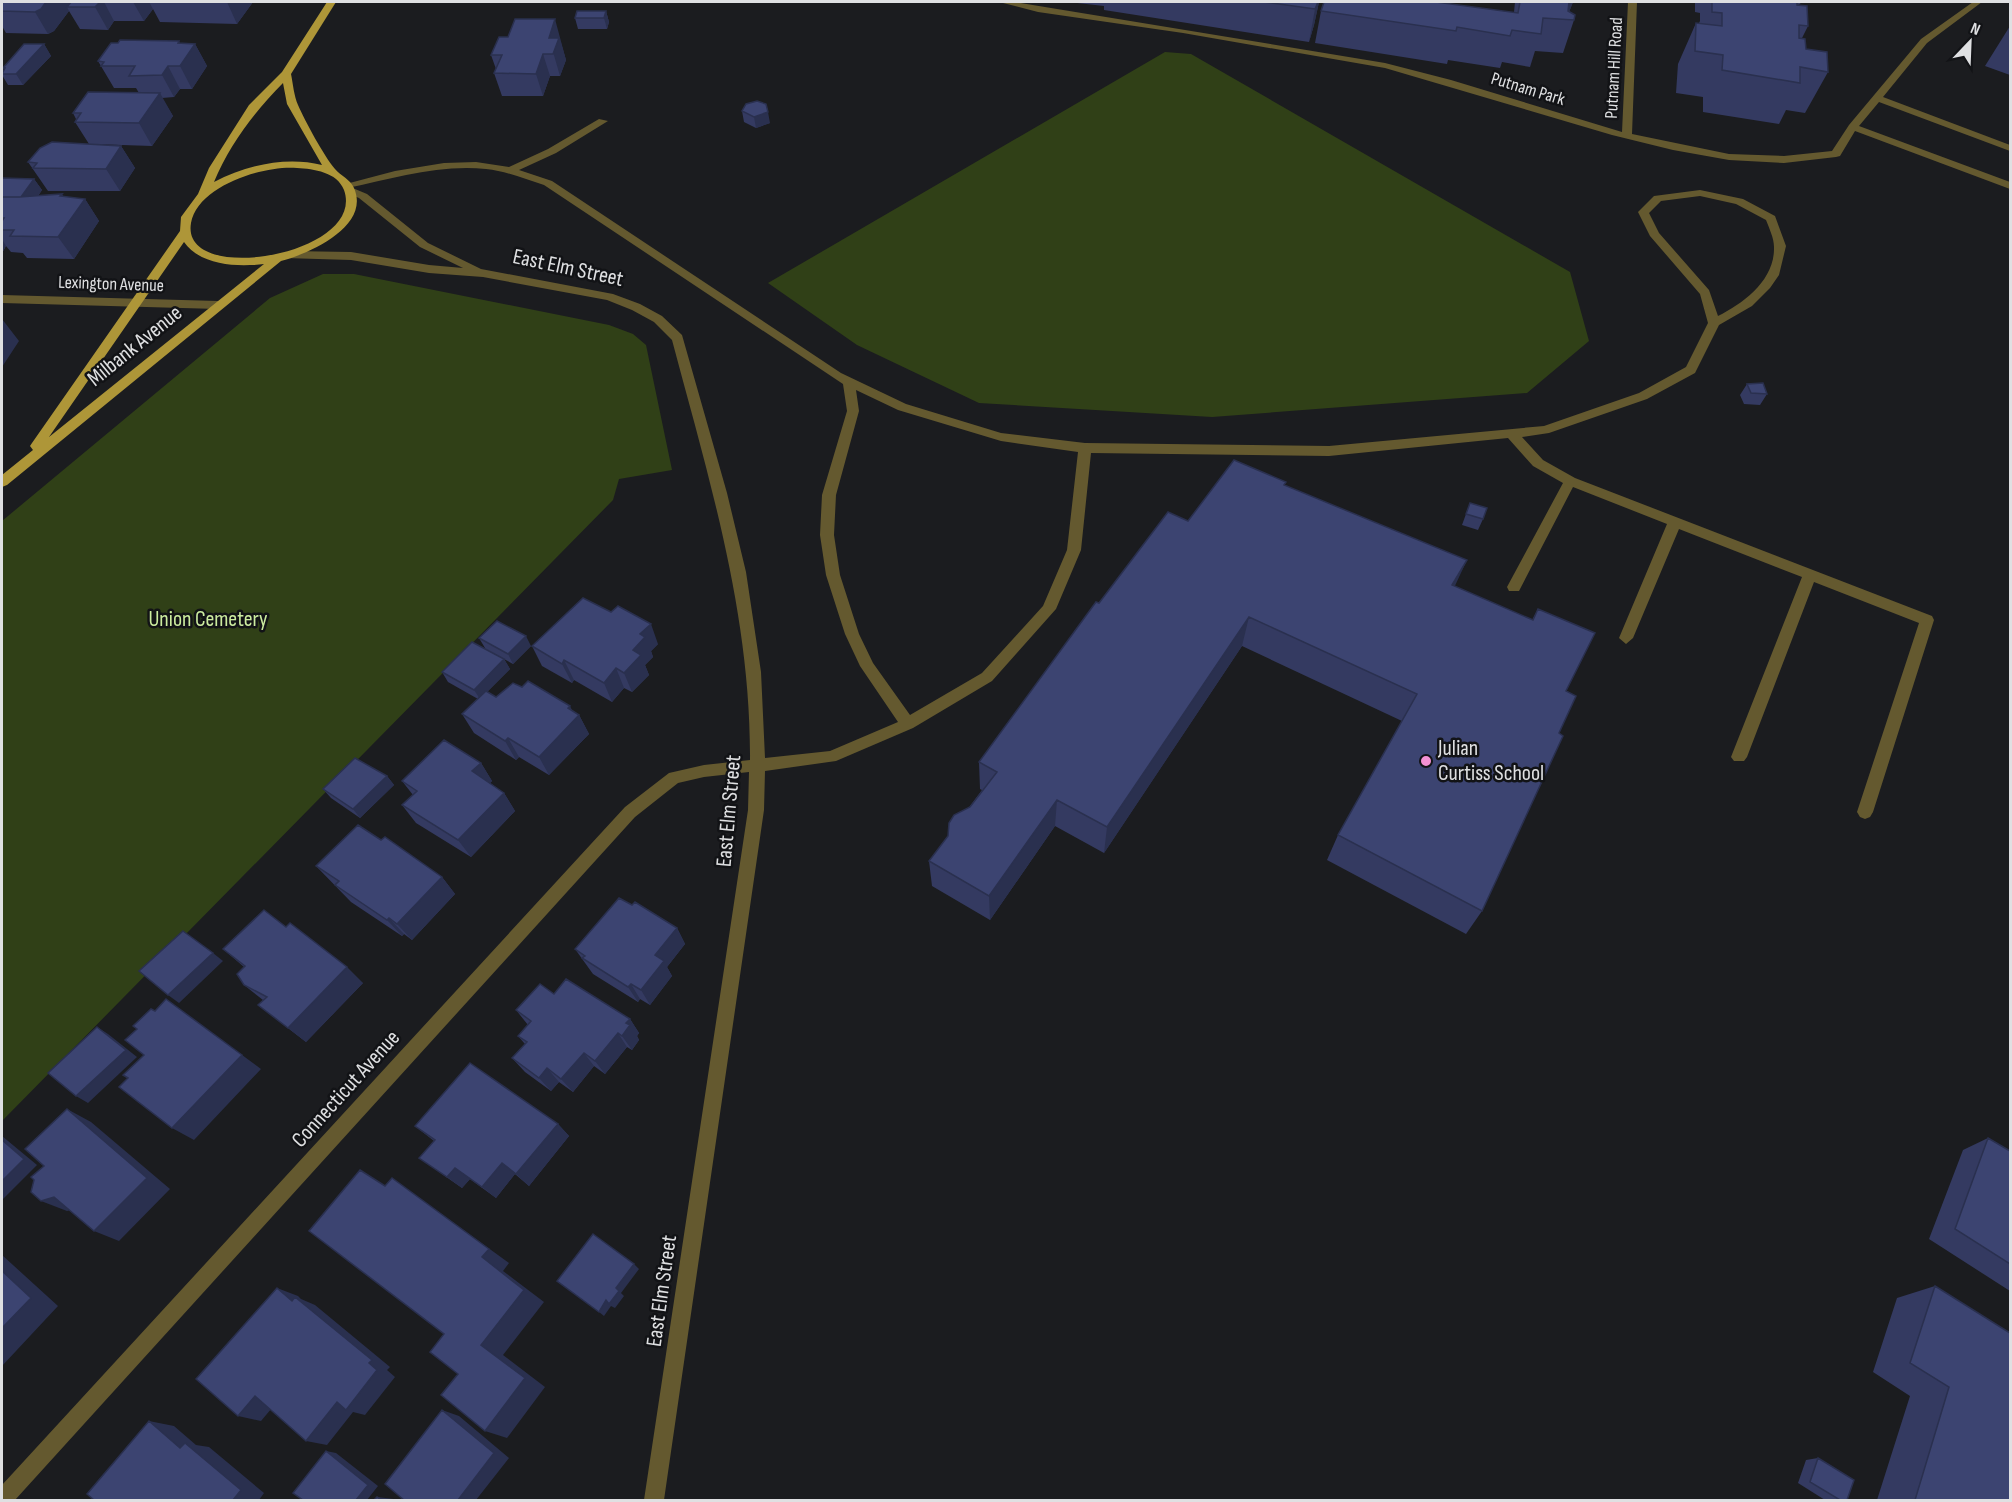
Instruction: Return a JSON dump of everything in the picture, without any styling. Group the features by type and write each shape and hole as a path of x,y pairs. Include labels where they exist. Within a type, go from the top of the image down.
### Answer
{"main road":[{"path":"203,195 214,168 253,107 286,74 331,2"},
{"path":"185,232 189,242 202,253 223,260 251,262 283,256 324,239 337,228 352,205 349,188 331,171 292,104 286,74"},
{"path":"203,195 221,183 249,171 269,166 304,165 331,171"},
{"name":"Milbank Avenue","path":"20,467 139,302 185,232 185,222 191,209 203,195"},
{"name":"Milbank Avenue","path":"2,482 218,304 283,256"}],"street":[{"name":"Putnam Park","path":"1004,2 1195,31 1395,67 1627,135 1738,158 1803,160 1836,154 1853,127 1924,41 1978,2"},
{"name":"Putnam Hill Road","path":"1627,135 1633,2"},
{"path":"1876,98 2010,148"},
{"path":"511,170 552,151 603,121"},
{"path":"1853,127 2010,186"},
{"path":"349,188 437,169 475,165 511,170 548,183 849,382 902,407 1001,437 1085,448 1329,450 1513,435 1545,430 1642,396 1691,370 1714,323 1742,309 1772,279 1780,248 1771,218 1739,201 1700,193 1658,198 1643,212 1653,234 1705,293 1714,323"},
{"name":"East Elm Street","path":"349,188 363,196 424,245 483,273"},
{"name":"East Elm Street","path":"283,256 351,256 429,270 483,273 609,297 658,318 678,338 741,581 752,650 758,767 756,810 654,1500"},
{"name":"Lexington Avenue","path":"2,299 203,306 218,304"},
{"path":"849,382 853,411 829,495 827,536 833,575 852,634 867,666 908,724"},
{"path":"1513,435 1538,463 1570,481 1927,620 1865,812"},
{"name":"Connecticut Avenue","path":"2,1500 630,812 674,778 704,771 758,767 831,757 908,724 987,677 1049,609 1074,550 1085,448"},
{"path":"1514,587 1570,481"},
{"path":"1626,638 1675,522"},
{"path":"1739,757 1810,574"}],"green space":[{"path":"1165,52 1191,54 1570,272 1589,341 1527,393 1212,417 979,403 857,345 768,283"},
{"name":"Union Cemetery","path":"323,274 354,274 609,325 633,334 646,345 672,470 619,479 613,500 2,1121 2,521 270,298"}],"building":[{"path":"2,2 46,2 41,9 35,12 2,11"},
{"path":"71,2 100,2 95,7 67,7"},
{"path":"1264,2 1318,2 1315,9"},
{"path":"1324,2 1436,2 1518,13 1520,2 1569,2 1568,11 1575,15 1574,20 1543,18 1541,34 1512,30 1510,36 1457,27 1456,31 1321,11"},
{"path":"1712,2 1797,2 1797,5 1807,6 1808,26 1799,25 1799,38 1805,39 1806,49 1827,52 1828,72 1800,67 1800,83 1722,70 1723,55 1695,51 1696,23 1722,26 1722,13 1712,12"},
{"path":"577,11 606,11 604,18 575,18"},
{"path":"515,19 555,19 549,38 559,38 553,54 543,54 536,74 494,73 502,55 491,55 499,37 508,37"},
{"path":"120,40 179,41 178,43 195,44 180,66 168,66 162,75 129,76 135,66 101,66 104,62 98,61 111,43 118,43"},
{"path":"24,44 44,44 16,74 2,74 5,68 3,68"},
{"path":"88,92 160,93 139,123 75,122 81,113 73,113"},
{"path":"757,101 766,104 768,112 754,117 742,111 746,104"},
{"path":"52,142 121,146 106,169 33,168 37,163 28,162 40,148"},
{"path":"2,178 34,179 21,197 2,197"},
{"path":"62,194 60,196 85,199 58,237 10,236 14,230 2,230 4,218 2,218 2,197"},
{"path":"1763,383 1767,394 1751,393 1747,384"},
{"path":"1234,460 1286,482 1284,485 1467,560 1452,585 1533,620 1538,609 1595,633 1566,691 1576,696 1559,733 1563,736 1482,911 1338,835 1417,694 1249,617 1107,827 1057,800 989,896 929,861 948,836 949,823 954,815 970,807 997,772 979,762 1096,602 1099,603 1168,512 1188,521"},
{"path":"1470,503 1487,508 1483,519 1466,514"},
{"path":"583,598 611,612 618,606 651,624 640,634 645,637 633,650 641,655 624,673 616,668 604,683 564,660 562,664 532,646"},
{"path":"497,621 526,636 508,654 479,638"},
{"path":"472,642 504,659 474,690 442,672"},
{"path":"528,681 570,706 568,708 579,715 539,757 508,738 505,741 462,714 486,691 496,697 513,683 522,687"},
{"path":"444,740 481,763 472,771 504,793 458,840 402,805 417,791 402,781"},
{"path":"355,758 387,776 353,809 323,789"},
{"path":"358,825 381,840 385,837 442,877 397,924 389,918 387,920 335,885 339,881 316,866"},
{"path":"619,898 632,905 635,902 677,928 655,955 664,961 641,990 631,984 628,987 582,958 585,956 575,949"},
{"path":"264,910 286,927 290,923 347,967 288,1028 258,1005 267,997 244,985 237,974 245,966 223,949"},
{"path":"183,931 213,953 168,995 139,971"},
{"path":"566,979 630,1019 626,1023 630,1025 622,1036 618,1033 595,1061 584,1053 561,1079 547,1068 539,1078 512,1058 527,1042 518,1036 531,1021 516,1010 540,984 554,994"},
{"path":"166,999 242,1055 172,1128 119,1087 128,1078 123,1075 144,1055 125,1040 137,1029 133,1026 151,1009 155,1011"},
{"path":"97,1027 126,1050 76,1096 48,1073"},
{"path":"470,1063 558,1124 516,1174 502,1163 482,1187 455,1168 447,1177 419,1158 435,1140 415,1126"},
{"path":"67,1109 147,1178 94,1231 54,1197 41,1201 31,1192 34,1180 31,1177 44,1166 25,1149"},
{"path":"1988,1138 2010,1151 2010,1264 1955,1229"},
{"path":"2,1140 24,1159 2,1181"},
{"path":"360,1170 385,1186 392,1178 489,1249 482,1257 524,1290 481,1345 525,1378 485,1431 441,1395 458,1374 430,1352 444,1334 309,1231"},
{"path":"593,1234 634,1264 616,1288 619,1291 609,1304 606,1300 599,1312 557,1281"},
{"path":"2,1271 31,1298 2,1328"},
{"path":"1935,1286 2010,1333 2010,1500 1915,1500 1949,1387 1910,1363"},
{"path":"277,1288 292,1301 295,1297 372,1360 369,1363 377,1370 346,1410 337,1402 306,1441 255,1396 238,1416 196,1379"},
{"path":"442,1410 494,1453 458,1500 404,1500 385,1484"},
{"path":"149,1421 180,1448 185,1443 241,1490 233,1500 94,1500 87,1494"},
{"path":"326,1451 368,1485 356,1500 303,1500 293,1493"},
{"path":"1818,1458 1854,1480 1847,1500 1840,1500 1810,1482"}],"place":[{"name":"Julian Curtiss School","path":"1426,761"}]}
